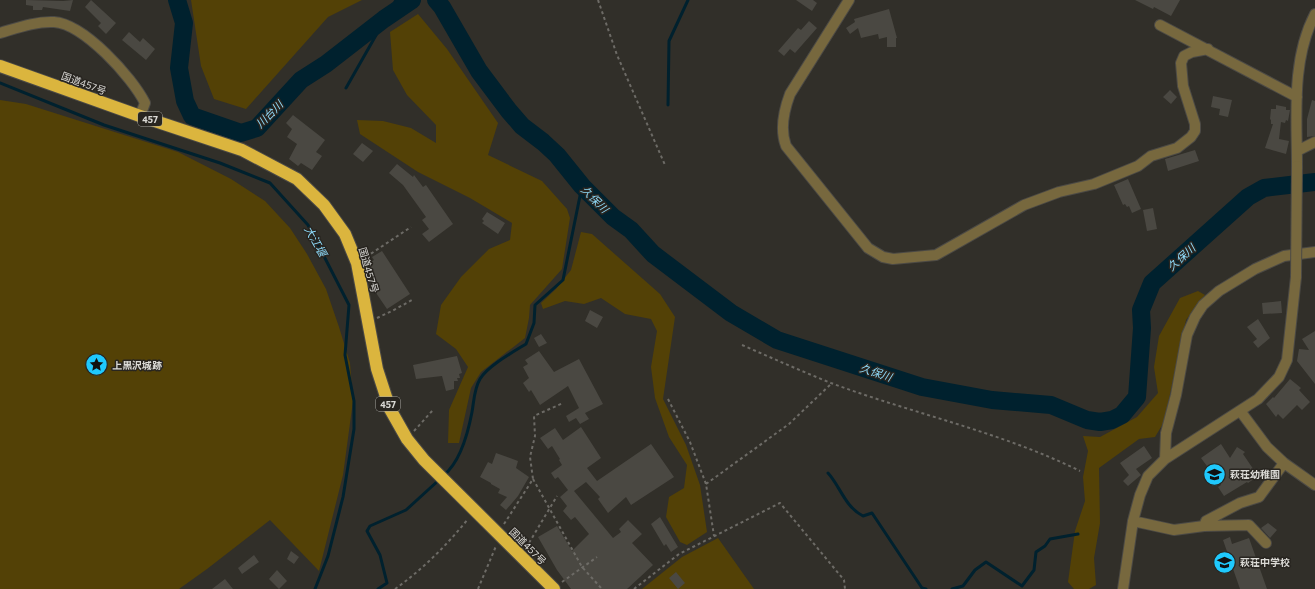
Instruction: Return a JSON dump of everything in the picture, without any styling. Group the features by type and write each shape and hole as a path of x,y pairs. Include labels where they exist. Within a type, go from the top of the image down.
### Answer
{"highway":[{"name":"国道457号","path":"0,66 140,116 242,150 297,178 324,205 341,228 357,263 377,369 390,409 407,439 424,460 553,589"}],"street":[{"path":"848,0 790,94 785,106 783,137 786,146 868,248 884,257 893,258 936,255 1024,205 1059,192 1094,184 1138,166 1151,156 1177,148 1191,137 1195,131 1195,124 1183,86 1181,63 1184,56 1192,52 1208,49"},
{"path":"1123,589 1133,521 1140,495 1148,476 1165,459 1241,412 1271,387 1279,377 1287,360 1296,277 1297,97 1303,45 1315,14"},
{"path":"0,33 37,23 55,22 73,28 98,47 138,89 145,103 140,116"},
{"path":"1160,25 1297,97"},
{"path":"1297,151 1315,142"},
{"path":"1165,459 1166,433 1176,395 1187,335 1195,317 1203,305 1218,291 1255,269 1284,256 1315,252"},
{"path":"1241,412 1267,447 1284,463 1315,485"},
{"path":"1204,526 1206,521 1240,503 1259,497 1284,463"},
{"path":"1133,521 1174,530 1204,526 1249,524 1266,543"}],"path":[{"path":"598,0 617,56 665,164"},
{"path":"357,263 411,227"},
{"path":"376,318 412,300"},
{"path":"742,345 832,383 1015,443 1050,456 1080,471"},
{"path":"706,484 789,424 832,383"},
{"path":"668,398 690,442 706,484 714,536"},
{"path":"563,403 534,416 535,436 530,457 533,479 582,567 602,589"},
{"path":"407,439 433,410"},
{"path":"478,589 499,534 533,479"},
{"path":"521,556 550,510 557,496"},
{"path":"634,589 679,554 780,503 844,580 845,589"},
{"path":"395,589 415,575 444,548 475,510"},
{"path":"553,589 598,557"}],"shaded area":[{"path":"191,0 362,0 328,17 246,109 214,99 201,66"},
{"path":"418,14 447,49 498,123 488,155 542,181 567,209 570,218 562,269 530,305 525,338 481,372 471,388 459,443 448,443 449,410 468,367 456,349 436,334 441,305 461,277 489,249 510,240 512,223 470,198 418,172 360,134 357,120 383,121 411,128 436,143 436,125 407,95 393,70 390,32"},
{"path":"0,100 26,104 178,152 231,179 265,201 290,228 307,254 326,289 350,363 353,401 343,475 319,571 270,520 179,589 0,589"},
{"path":"581,232 592,234 660,294 675,317 663,399 686,445 700,485 707,532 687,545 680,542 666,517 669,497 684,488 687,465 669,437 655,398 651,367 657,331 651,319 625,314 601,298 584,304 565,301 543,309 541,303 556,289 571,270"},
{"path":"1198,291 1205,295 1186,320 1164,422 1155,437 1139,439 1099,468 1100,523 1094,558 1096,585 1089,589 1074,589 1068,582 1075,531 1085,501 1083,477 1088,451 1083,436 1100,437 1137,417 1158,393 1154,367 1159,336 1180,298"},
{"path":"718,538 754,589 642,589 682,557"}],"building":[{"path":"26,0 73,0 70,11 43,7 42,10 33,10 33,6 26,5"},
{"path":"91,0 116,23 106,34 98,26 101,23 85,7"},
{"path":"796,0 813,0 817,3 812,11"},
{"path":"1135,0 1180,0 1171,16 1154,7 1153,9"},
{"path":"889,9 897,38 896,47 887,47 887,37 879,39 878,34 861,38 858,28 850,34 846,28 855,22 854,19"},
{"path":"809,21 817,28 795,53 790,49 784,56 778,51 798,28 801,30"},
{"path":"129,32 140,42 143,38 155,49 146,60 122,40"},
{"path":"1170,90 1177,97 1171,104 1163,97"},
{"path":"1213,96 1232,100 1228,117 1219,115 1220,109 1211,107"},
{"path":"1312,100 1315,101 1315,136 1307,137 1307,119"},
{"path":"1276,105 1286,107 1286,110 1290,110 1288,121 1286,120 1285,123 1281,122 1279,139 1289,141 1286,154 1265,148 1273,124 1271,124 1270,119 1271,109 1276,109"},
{"path":"293,115 325,140 316,152 322,156 312,170 301,163 298,166 289,159 297,144 287,137 292,129 286,123"},
{"path":"362,143 373,151 363,162 353,154"},
{"path":"1195,150 1199,161 1168,171 1165,159"},
{"path":"397,164 413,177 414,175 423,187 426,185 453,224 429,242 422,234 429,229 422,220 426,217 403,185 389,173"},
{"path":"1128,179 1141,209 1132,213 1129,206 1127,207 1125,204 1123,205 1114,185"},
{"path":"1153,208 1157,229 1147,231 1143,210"},
{"path":"487,212 505,223 498,234 482,223 484,221 482,219"},
{"path":"382,251 410,294 387,309 374,290 380,286 371,272 369,263 374,260 372,257"},
{"path":"1281,301 1282,313 1263,314 1262,303"},
{"path":"590,310 603,317 597,328 585,321"},
{"path":"1258,319 1270,338 1258,348 1253,342 1257,339 1247,327"},
{"path":"1315,331 1315,384 1297,361 1299,349 1309,350 1302,339"},
{"path":"541,334 547,343 539,347 534,338"},
{"path":"539,351 554,372 579,359 603,404 585,413 589,419 580,424 576,418 569,422 566,416 579,408 568,386 540,405 531,390 529,392 523,383 529,378 523,367 528,364 525,360"},
{"path":"457,356 462,373 459,374 460,378 457,378 458,381 454,381 454,389 446,391 442,376 416,379 413,365"},
{"path":"1290,379 1301,388 1299,390 1310,402 1302,410 1297,405 1283,419 1278,414 1276,417 1266,404 1273,397 1274,398"},
{"path":"581,427 601,458 587,468 597,481 651,444 674,477 631,505 626,497 608,513 598,499 600,497 586,482 574,491 613,538 621,532 619,529 628,520 642,534 632,543 653,565 627,589 571,589 557,570 538,537 557,526 572,551 589,534 575,517 571,520 563,511 567,506 560,497 568,490 558,477 555,479 551,473 562,465 552,446 548,449 540,438 555,428 563,440"},
{"path":"1221,444 1230,458 1237,447 1245,452 1243,454 1258,476 1224,496 1218,487 1221,485 1201,458"},
{"path":"1144,446 1152,458 1136,469 1141,475 1128,486 1123,481 1129,475 1120,463"},
{"path":"496,453 518,461 516,468 529,477 518,496 506,510 500,505 507,497 498,493 500,489 480,477 488,462 492,464"},
{"path":"660,517 678,547 671,552 666,544 664,546 651,524"},
{"path":"1268,523 1277,530 1270,538 1261,528"},
{"path":"1230,537 1232,544 1249,538 1267,589 1240,589 1223,540"},
{"path":"291,551 299,557 294,564 287,559"},
{"path":"254,555 259,562 242,574 238,568"},
{"path":"277,570 287,581 279,589 269,579"},
{"path":"676,572 685,583 678,589 669,578"},
{"path":"225,579 233,589 212,589"}],"waterway":[{"name":"川台川","path":"177,0 184,23 179,68 185,101 192,116 241,133 257,128 301,80 326,64 384,19 412,0"},
{"path":"346,88 396,0"},
{"name":"久保川","path":"436,0 442,7 479,71 509,111 522,126 557,155 582,186 613,217 631,230 653,254 731,313 777,340 922,387 992,400 1051,405 1087,420 1100,422 1112,420 1122,415 1137,397 1142,328 1141,310 1152,283 1248,197 1264,188 1315,182"},
{"path":"668,105 669,41 688,0"},
{"name":"大江堰","path":"0,83 104,125 220,163 270,183 308,225 349,305 345,355 354,401 354,429 343,497 328,556 315,589"},
{"path":"444,475 455,462 463,446 470,420 475,391 480,379 495,364 526,344 534,323 535,305 563,280 582,186"},
{"path":"828,473 847,502 857,512 863,516 872,513 922,588 926,589"},
{"path":"378,589 387,583 380,555 367,531 370,526 406,510 440,479"},
{"path":"952,589 963,586 975,570 986,562 1022,586 1034,570 1036,552 1045,546 1050,539 1078,534"}],"place":[{"name":"上黒沢城跡","path":"97,365"},
{"name":"萩荘幼稚園","path":"1215,474"},
{"name":"萩荘中学校","path":"1225,562"}]}
